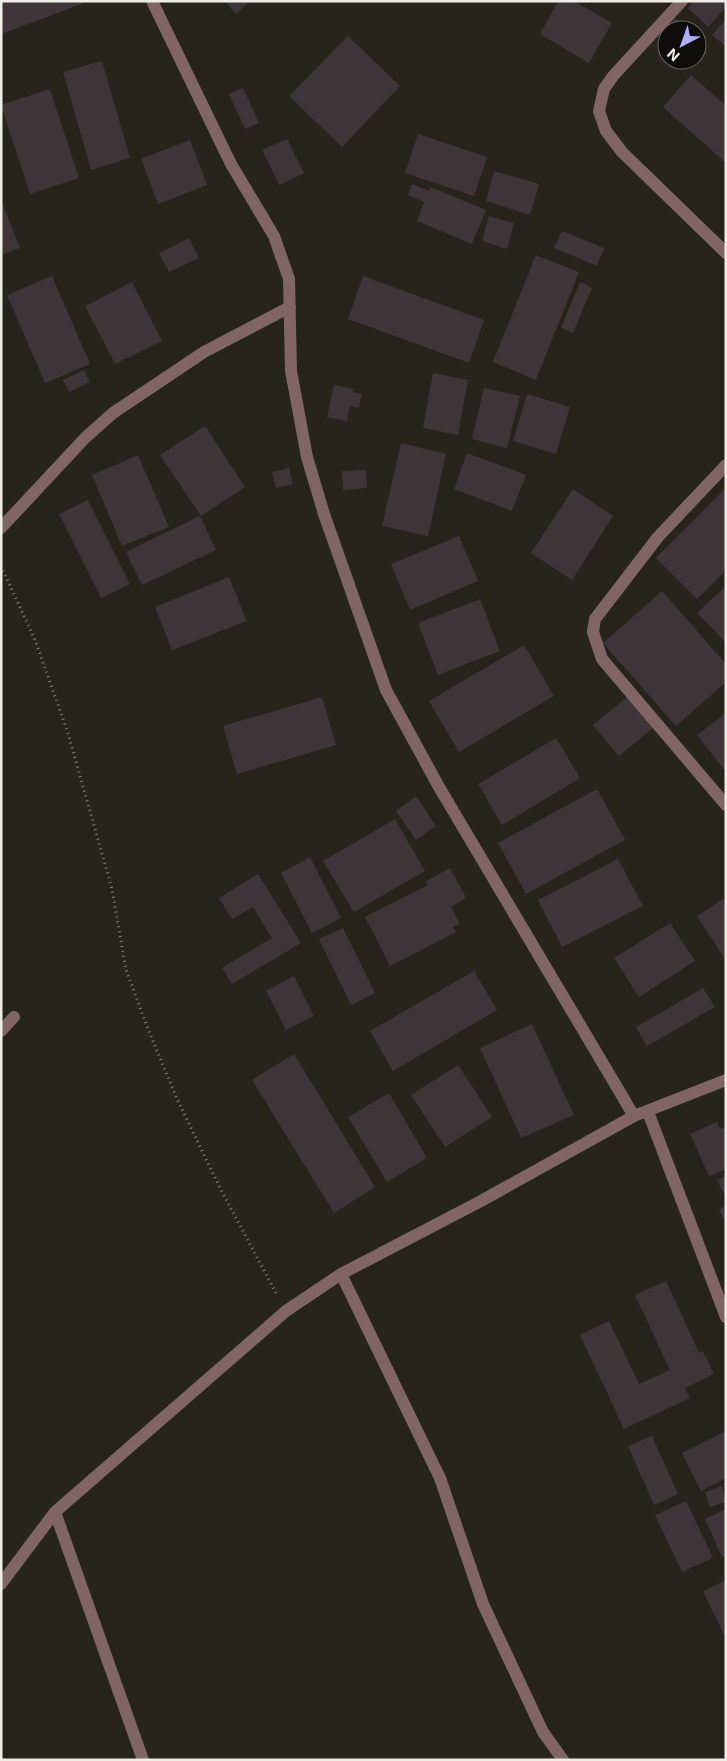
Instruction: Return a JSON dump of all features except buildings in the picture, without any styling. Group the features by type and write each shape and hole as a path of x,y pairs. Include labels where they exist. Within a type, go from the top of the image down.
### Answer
{"street":[{"path":"152,1 231,164 274,236 289,279 291,371 306,457 386,690 439,787 634,1116"},
{"path":"682,1 613,76 604,89 599,112 606,131 622,152 726,253"},
{"path":"1,528 85,438 113,413 204,352 290,306"},
{"path":"726,465 658,537 595,619 593,632 602,659 726,804"},
{"path":"1,1031 14,1017"},
{"path":"1,1584 56,1512 286,1311 341,1274 481,1201 634,1116 726,1080"},
{"path":"648,1112 726,1317"},
{"path":"341,1274 440,1478 483,1604 542,1732 563,1760"},
{"path":"56,1512 142,1760"}],"path":[{"path":"1,566 35,640 68,733 112,889 126,970 150,1034 178,1101 220,1188 286,1311"}]}
